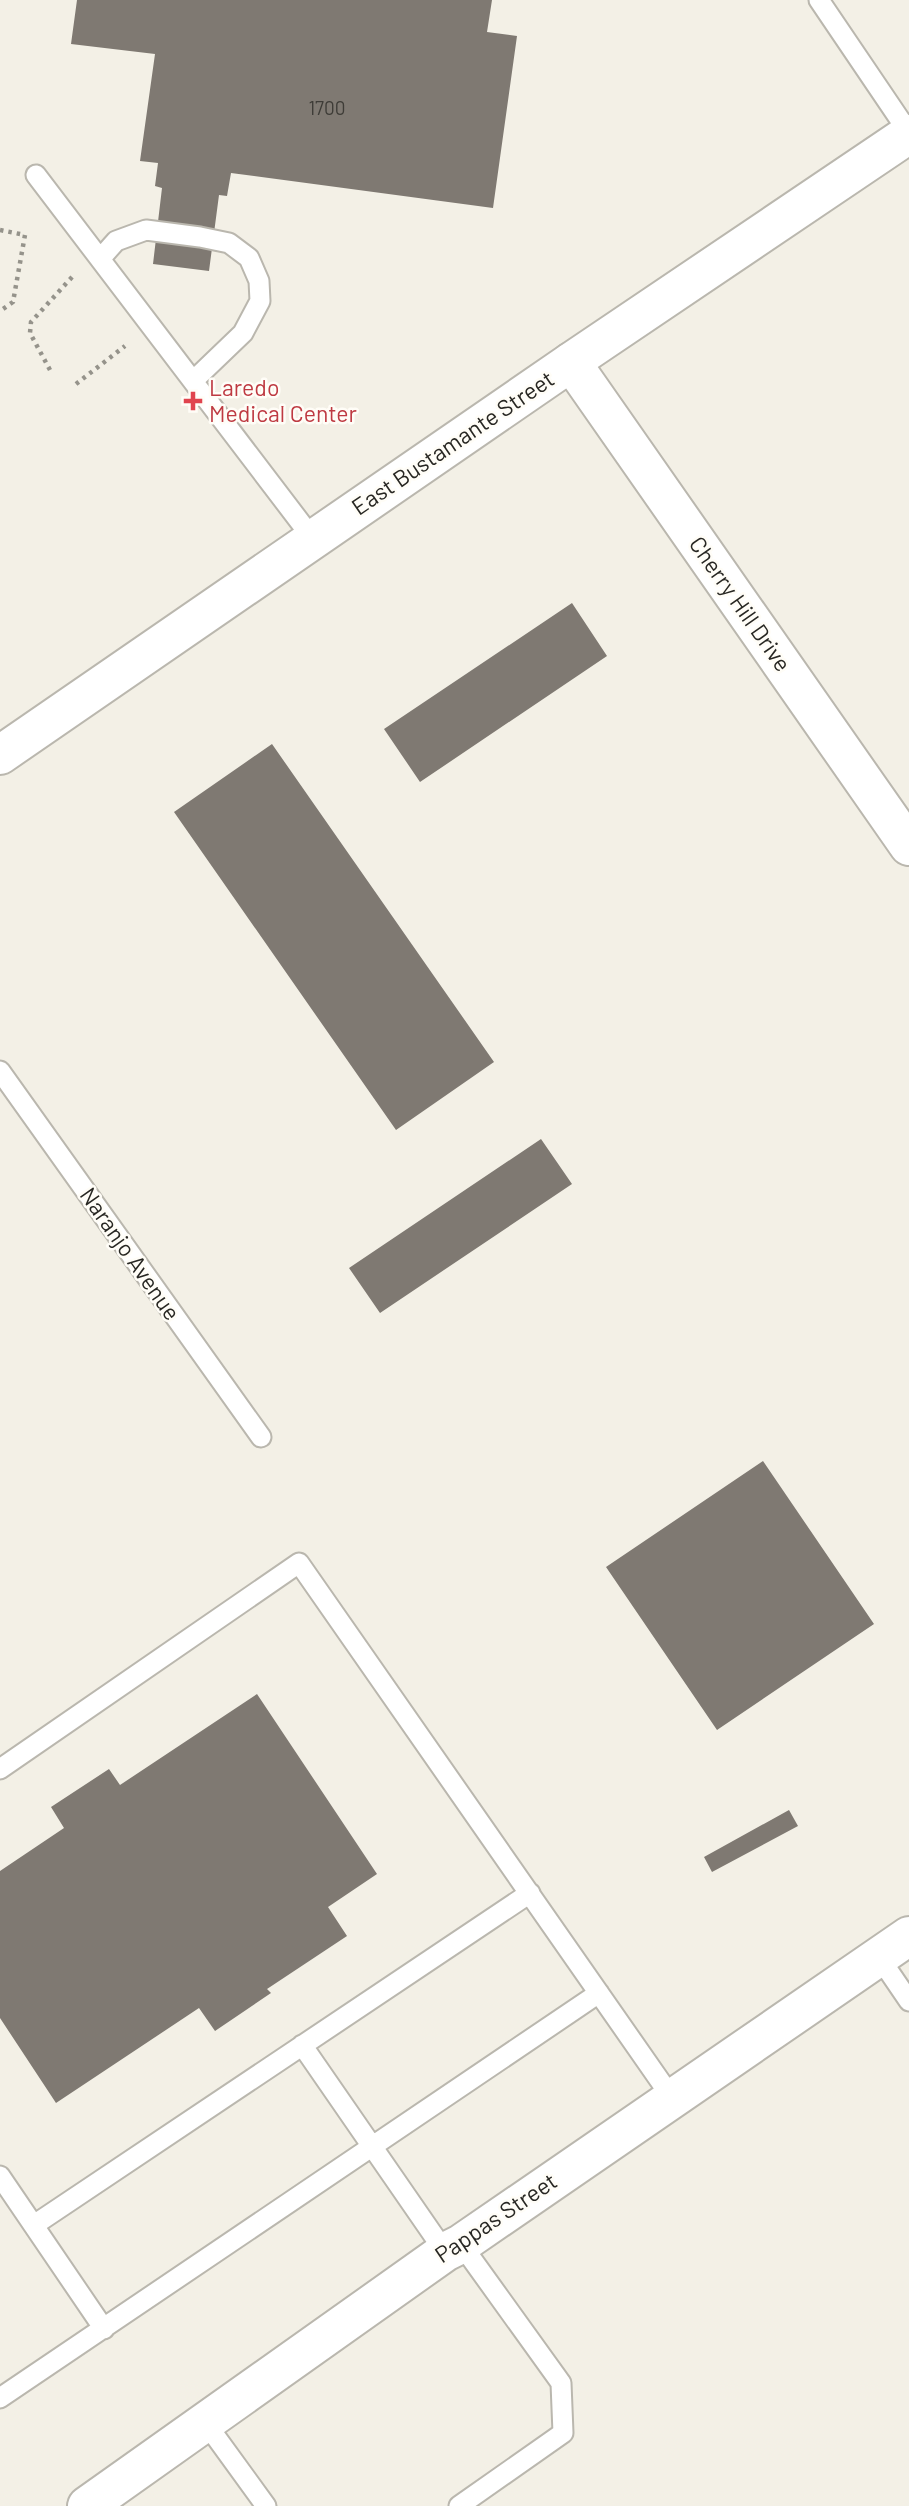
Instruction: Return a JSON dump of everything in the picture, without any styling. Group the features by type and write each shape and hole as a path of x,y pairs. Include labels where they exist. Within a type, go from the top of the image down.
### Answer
{"street":[{"name":"East Bustamante Street","path":"0,755 571,362 909,134"},
{"name":"Cherry Hill Drive","path":"571,362 909,846"},
{"name":"Pappas Street","path":"86,2506 453,2248 894,1946"}],"lane":[{"path":"819,0 909,134"},
{"path":"36,175 313,539"},
{"path":"97,255 116,241 146,230 229,243 249,258 259,281 260,301 243,333 193,381"},
{"name":"Naranjo Avenue","path":"0,1071 261,1437"},
{"path":"0,1769 299,1563 672,2098"},
{"path":"34,2225 530,1893"},
{"path":"894,1946 909,2001"},
{"path":"0,2398 599,1993"},
{"path":"302,2045 373,2147 561,2383 564,2434 459,2506"},
{"path":"0,2176 104,2329"},
{"path":"205,2422 267,2506"}],"path":[{"path":"0,230 25,235 13,302 0,311"},
{"path":"50,370 30,333 31,322 97,255"},
{"path":"76,384 151,326"}],"building":[{"path":"77,0 492,0 487,32 517,36 493,208 231,173 227,196 219,195 209,271 153,264 162,188 155,186 158,163 140,161 155,54 71,44"},
{"path":"572,603 607,656 420,782 384,729"},
{"path":"272,744 494,1062 396,1130 174,812"},
{"path":"541,1139 572,1184 380,1313 349,1268"},
{"path":"763,1461 874,1624 717,1730 606,1567"},
{"path":"257,1694 377,1874 328,1907 347,1936 267,1989 271,1993 215,2031 199,2008 56,2103 0,2018 0,1871 64,1828 51,1807 109,1769 120,1785"},
{"path":"789,1810 798,1826 712,1872 704,1857"}],"place":[{"name":"Laredo Medical Center","path":"193,401"}]}
